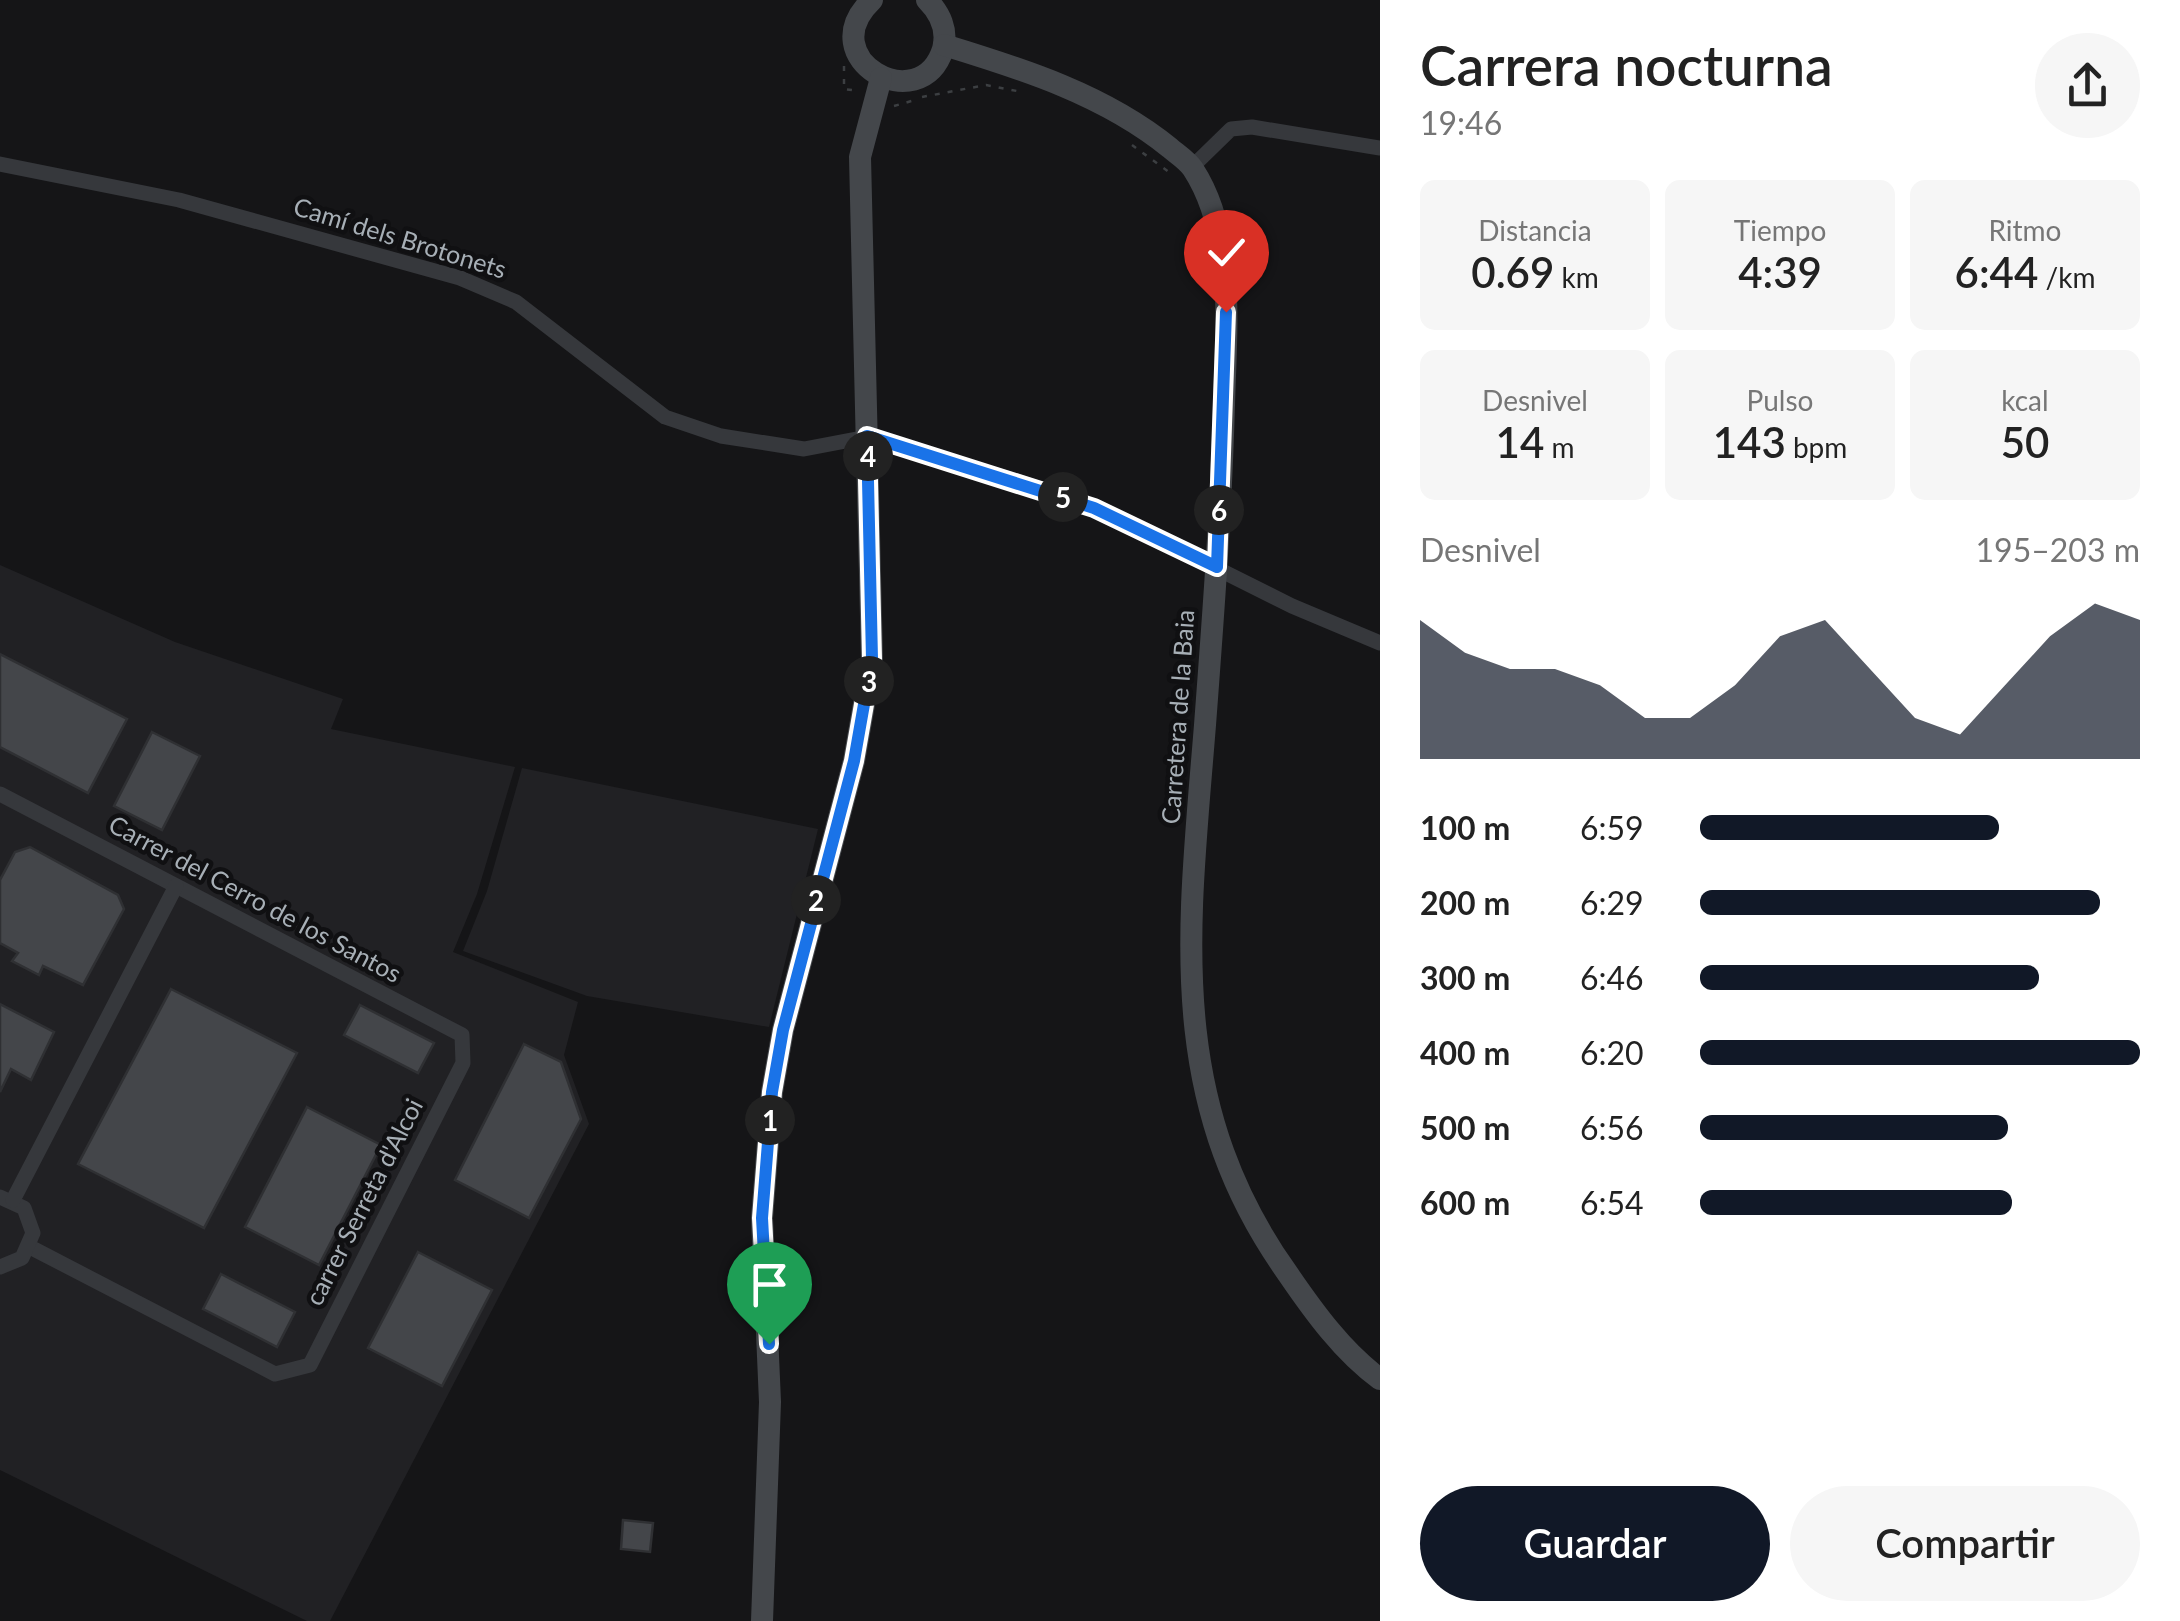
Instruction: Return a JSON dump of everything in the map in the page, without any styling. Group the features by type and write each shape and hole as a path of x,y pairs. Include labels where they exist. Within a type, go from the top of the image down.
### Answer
{"main road":[{"path":"872,0 856,21 854,38 863,64 882,78 898,82 924,74 934,65 944,45 941,19 926,0"},
{"name":"Carretera de la Baia","path":"944,45 1070,88 1121,113 1192,167 1217,225 1226,312 1217,567 1189,925 1194,1036 1207,1108 1238,1194 1272,1252 1320,1320 1380,1380"},
{"path":"762,1621 770,1402 762,1218 771,1110 783,1030 854,761 872,659 860,158 882,78"}],"street":[{"path":"1192,167 1231,129 1252,127 1380,148"},
{"name":"Camí dels Brotonets","path":"0,164 179,200 460,278 516,302 664,417 721,436 804,449 867,436"},
{"path":"867,436 1094,508 1292,606 1380,643"},
{"name":"Carrer del Cerro de los Santos","path":"0,794 462,1035 464,1062"},
{"path":"0,1267 22,1258 33,1234 30,1218 7,1198 176,886"},
{"name":"carrer Serreta d'Alcoi","path":"30,1247 275,1374 310,1364 464,1062"}],"path":[{"path":"894,106 932,94 986,85 1022,92"},
{"path":"1126,140 1170,176 1192,167"}],"shaded area":[{"path":"0,565 175,642 343,699 331,729 515,767 477,894 453,952 578,1002 564,1055 589,1124 330,1621 307,1621 0,1470"},
{"path":"522,768 818,829 769,1027 587,996 463,951 487,891"}],"building":[{"path":"0,654 127,719 88,793 0,747"},
{"path":"152,732 200,756 162,830 114,806"},
{"path":"30,847 118,895 124,909 83,985 43,966 39,975 12,961 18,953 0,943 0,880 15,852"},
{"path":"171,989 297,1053 204,1228 78,1164"},
{"path":"0,1004 54,1032 31,1080 11,1069 0,1092"},
{"path":"360,1005 434,1043 418,1073 344,1035"},
{"path":"524,1044 561,1062 581,1119 529,1218 455,1180"},
{"path":"307,1107 381,1145 319,1265 245,1227"},
{"path":"418,1252 492,1290 442,1386 368,1348"},
{"path":"221,1274 295,1312 277,1347 203,1309"},
{"path":"623,1520 653,1523 650,1552 621,1549"}],"route":[{"path":"769,1344 762,1218 772,1092 783,1030 854,761 872,659 867,436 1094,508 1217,567 1226,312"}]}
